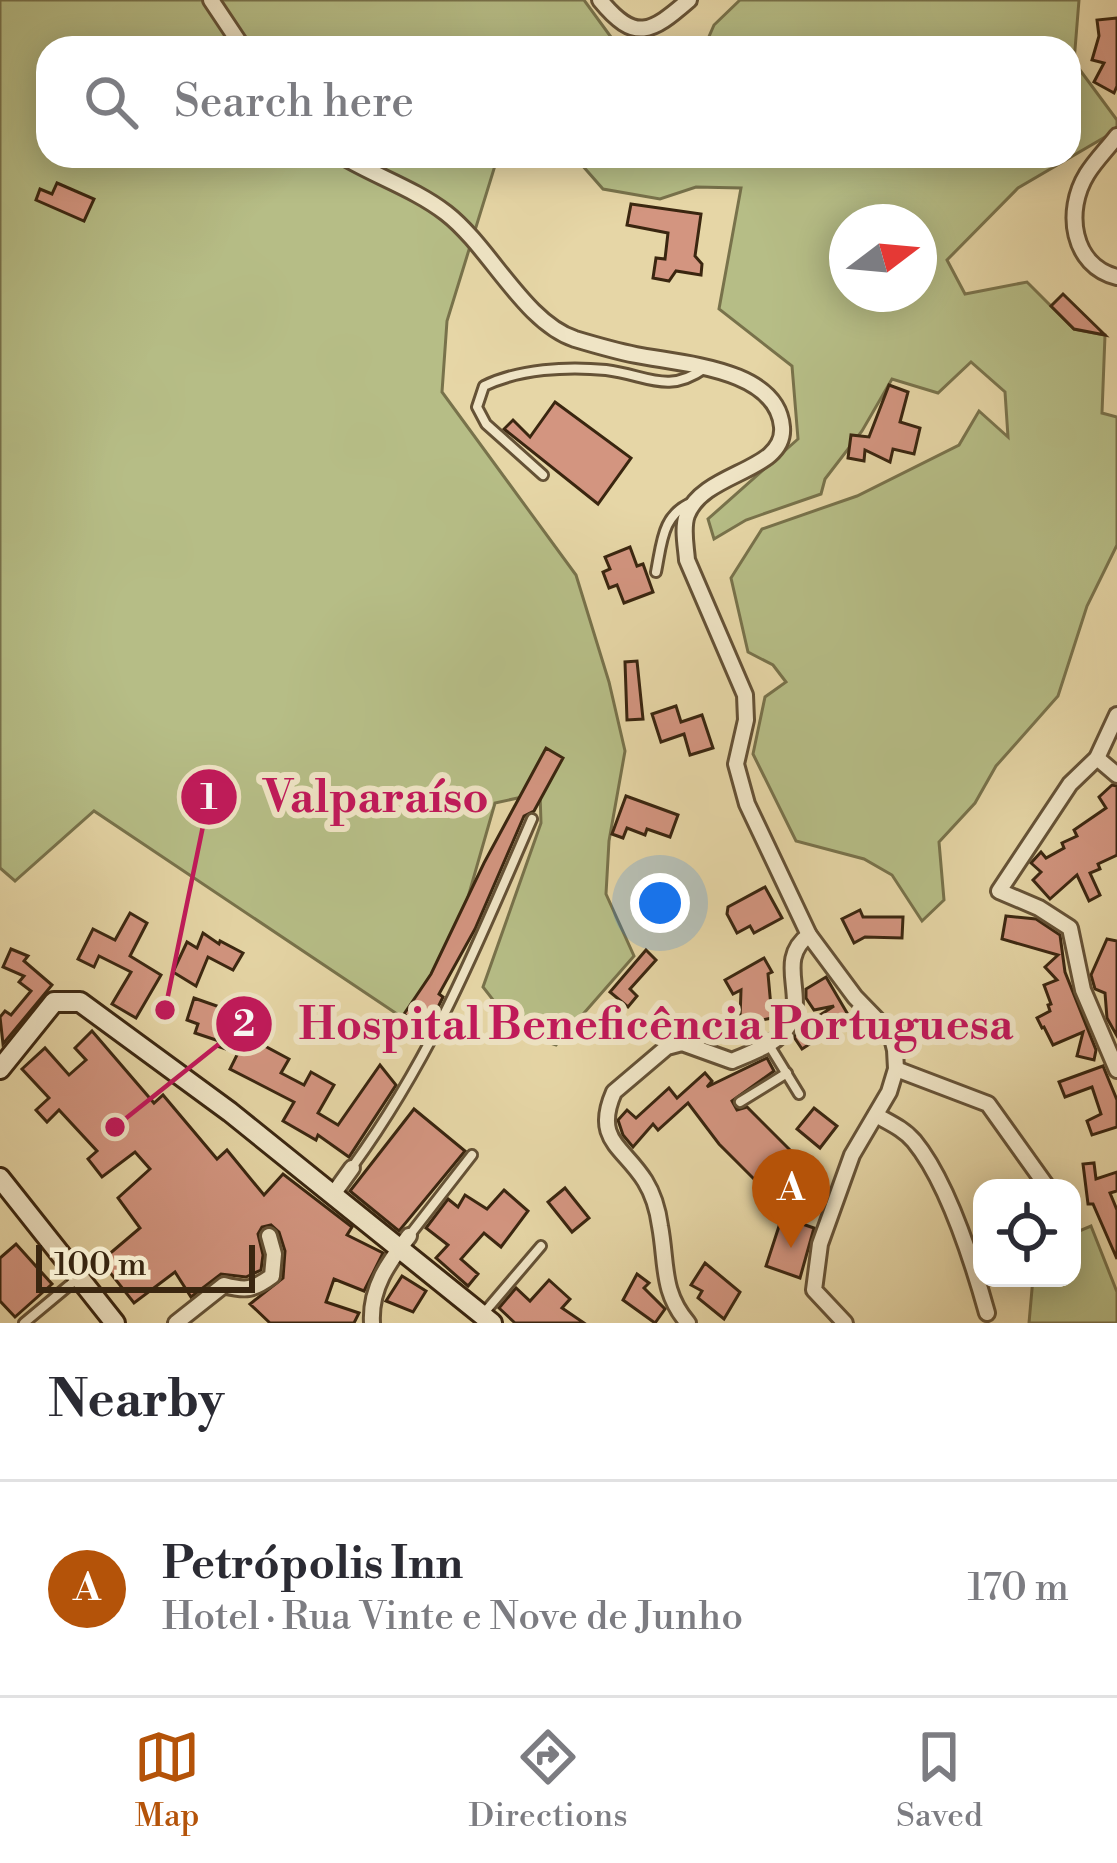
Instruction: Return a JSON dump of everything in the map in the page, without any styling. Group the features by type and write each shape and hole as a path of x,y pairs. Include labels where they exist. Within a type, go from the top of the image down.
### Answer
{"street":[{"path":"211,0 234,36"},
{"path":"600,0 633,29 659,25 689,0"},
{"path":"1117,136 1079,189 1075,219 1083,254 1097,270 1117,277"},
{"path":"364,168 442,209 473,235 529,308 559,333 736,376 777,408 782,436 770,457 717,482 685,517 687,560 745,695 738,780 808,935 855,997 891,1034 896,1069 852,1155 815,1269 814,1290 845,1323"},
{"path":"1117,715 1097,758 1070,784 999,891 1070,928 1083,990 1117,1070"},
{"path":"1097,758 1117,775"},
{"path":"688,1323 665,1288 660,1226 647,1184 617,1150 606,1127 610,1102 614,1092 668,1047 682,1043 732,1061 769,1045 788,1028 795,1010 791,956 808,935"},
{"path":"0,1069 54,1002 80,1002 405,1241 487,1319"},
{"path":"896,1069 988,1104 1042,1179"},
{"path":"876,1115 917,1144 952,1210 987,1313"},
{"path":"334,1193 352,1168"},
{"path":"0,1178 115,1323"},
{"path":"176,1323 224,1286 242,1292 272,1276 274,1254 269,1236"},
{"path":"372,1323 373,1298 382,1274 405,1241"}],"lane":[{"path":"543,475 486,424 477,406 484,386 503,377 563,369 607,370 669,384 688,381 706,367"},
{"path":"656,572 665,527 676,508 695,502"},
{"path":"352,1168 392,1113 434,1040 532,819"},
{"path":"769,1045 800,1094"},
{"path":"740,1102 787,1073"},
{"path":"405,1241 472,1155"},
{"path":"487,1319 541,1246"},
{"path":"24,1323 79,1278"}],"green space":[{"path":"0,0 584,0 610,36 36,36 36,168 494,168 447,321 442,392 576,575 625,751 609,841 606,894 634,956 556,1045 518,1032 483,987 541,823 540,793 495,803 454,946 409,1022 94,811 15,881 0,868"},
{"path":"740,0 1079,0 1076,36 709,36"},
{"path":"1081,71 1117,120 1117,130 1081,151"},
{"path":"585,168 1052,168 1018,188 947,260 965,294 1027,282 1074,329 1105,335 1102,413 1117,417 1117,545 1087,606 1058,696 996,766 975,803 939,842 944,900 922,921 892,875 864,859 796,841 753,754 765,697 786,682 773,665 748,652 731,578 762,529 857,496 959,445 979,411 1008,437 1005,392 971,362 938,393 892,379 862,431 825,479 821,494 746,520 714,539 708,519 798,439 792,366 719,309 741,188 696,187 660,199 603,189"},
{"path":"1091,1226 1117,1292 1117,1323 1029,1323 1032,1287 1081,1287 1081,1230"}],"building":[{"path":"1117,18 1114,93 1094,82 1104,63 1092,60 1099,36 1097,20"},
{"path":"57,183 94,199 84,221 36,200 40,189 52,194"},
{"path":"631,204 701,214 695,256 702,264 701,275 676,271 669,281 653,278 656,258 665,259 668,233 627,225"},
{"path":"1063,294 1105,335 1074,329 1051,306"},
{"path":"889,385 908,392 900,422 920,428 914,454 893,449 890,462 865,450 864,461 848,458 851,435 869,437"},
{"path":"555,402 631,458 598,504 504,429 513,420 530,437"},
{"path":"630,547 637,566 643,564 653,592 624,603 617,585 609,588 603,572 610,569 605,557"},
{"path":"637,661 643,719 627,720 625,662"},
{"path":"676,706 681,722 702,715 713,748 690,755 684,734 661,742 652,714"},
{"path":"546,748 563,758 534,811 524,816 475,929 439,994 443,997 427,1030 404,1014 431,974"},
{"path":"1117,786 1117,855 1090,873 1100,895 1089,901 1077,875 1050,899 1033,880 1041,872 1031,863 1041,852 1046,858 1077,836 1074,830 1106,808 1099,797"},
{"path":"626,796 678,815 670,837 647,829 645,835 627,828 623,838 612,834"},
{"path":"765,887 782,918 754,933 750,926 737,933 728,907"},
{"path":"860,910 863,917 903,917 902,938 865,937 854,943 842,919"},
{"path":"130,913 147,923 130,956 161,975 136,1018 112,1004 131,972 99,956 94,967 78,959 93,929 115,940"},
{"path":"1006,916 1036,919 1060,935 1065,972 1096,1050 1094,1060 1077,1056 1083,1032 1053,1045 1042,1028 1037,1018 1050,1011 1051,1004 1044,985 1057,980 1045,967 1058,955 1002,939"},
{"path":"203,933 243,953 233,970 208,957 196,986 173,972 187,942 197,948"},
{"path":"1107,939 1117,941 1117,1036 1107,1018 1105,993 1095,989 1091,975"},
{"path":"11,949 28,956 24,961 52,985 3,1044 0,1017 5,1011 11,1015 31,991 19,982 24,976 3,967"},
{"path":"646,950 656,960 630,989 637,996 628,1007 610,992"},
{"path":"764,958 772,972 768,974 772,1018 740,1019 741,990 733,994 725,980"},
{"path":"826,977 850,1018 802,1049 794,1037 800,1028 834,1006 814,1010 806,998 806,989"},
{"path":"194,998 231,1011 223,1036 243,1043 246,1036 289,1059 281,1073 304,1085 311,1072 334,1085 318,1113 338,1125 380,1065 396,1085 349,1157 318,1135 316,1140 283,1121 294,1102 230,1069 238,1053 195,1033 198,1024 187,1020"},
{"path":"92,1031 154,1103 163,1095 217,1159 227,1150 264,1195 283,1174 352,1227 347,1235 383,1253 364,1291 334,1279 326,1302 359,1313 354,1323 270,1323 250,1304 283,1278 285,1251 279,1232 271,1225 258,1234 261,1270 246,1277 221,1274 191,1297 175,1272 134,1303 101,1261 140,1228 118,1198 150,1169 135,1152 102,1177 88,1159 97,1151 59,1110 47,1122 36,1110 49,1098 22,1069 45,1048 69,1075 86,1060 75,1048"},
{"path":"767,1058 774,1071 732,1101 737,1110 747,1107 793,1153 765,1190 719,1144 688,1103 658,1130 653,1124 633,1147 623,1135 618,1120 627,1110 636,1118 669,1088 677,1098 705,1073 712,1081 707,1087"},
{"path":"1103,1066 1117,1100 1117,1127 1092,1135 1087,1121 1101,1114 1092,1087 1065,1097 1059,1082"},
{"path":"814,1108 837,1126 820,1148 797,1129"},
{"path":"414,1109 465,1151 399,1231 350,1191"},
{"path":"1094,1163 1096,1179 1117,1172 1117,1191 1110,1193 1117,1210 1117,1259 1093,1204 1088,1204 1083,1164"},
{"path":"565,1188 589,1218 572,1232 548,1202"},
{"path":"504,1190 528,1211 501,1247 484,1233 461,1259 478,1274 468,1286 436,1258 448,1245 426,1228 448,1199 458,1207 465,1195 487,1209"},
{"path":"782,1217 814,1228 800,1278 766,1266"},
{"path":"16,1244 52,1284 15,1317 0,1301 0,1258"},
{"path":"705,1263 740,1292 724,1319 698,1298 702,1291 691,1285"},
{"path":"637,1274 649,1283 644,1288 665,1309 655,1323 623,1300"},
{"path":"402,1276 426,1291 413,1312 386,1301"},
{"path":"549,1280 570,1299 562,1308 584,1323 515,1323 499,1308 516,1288 530,1301"}],"place":[{"name":"Valparaíso","path":"165,1010"},
{"name":"Hospital Beneficência Portuguesa","path":"115,1127"},
{"name":"Petrópolis Inn","path":"791,1248"}]}
